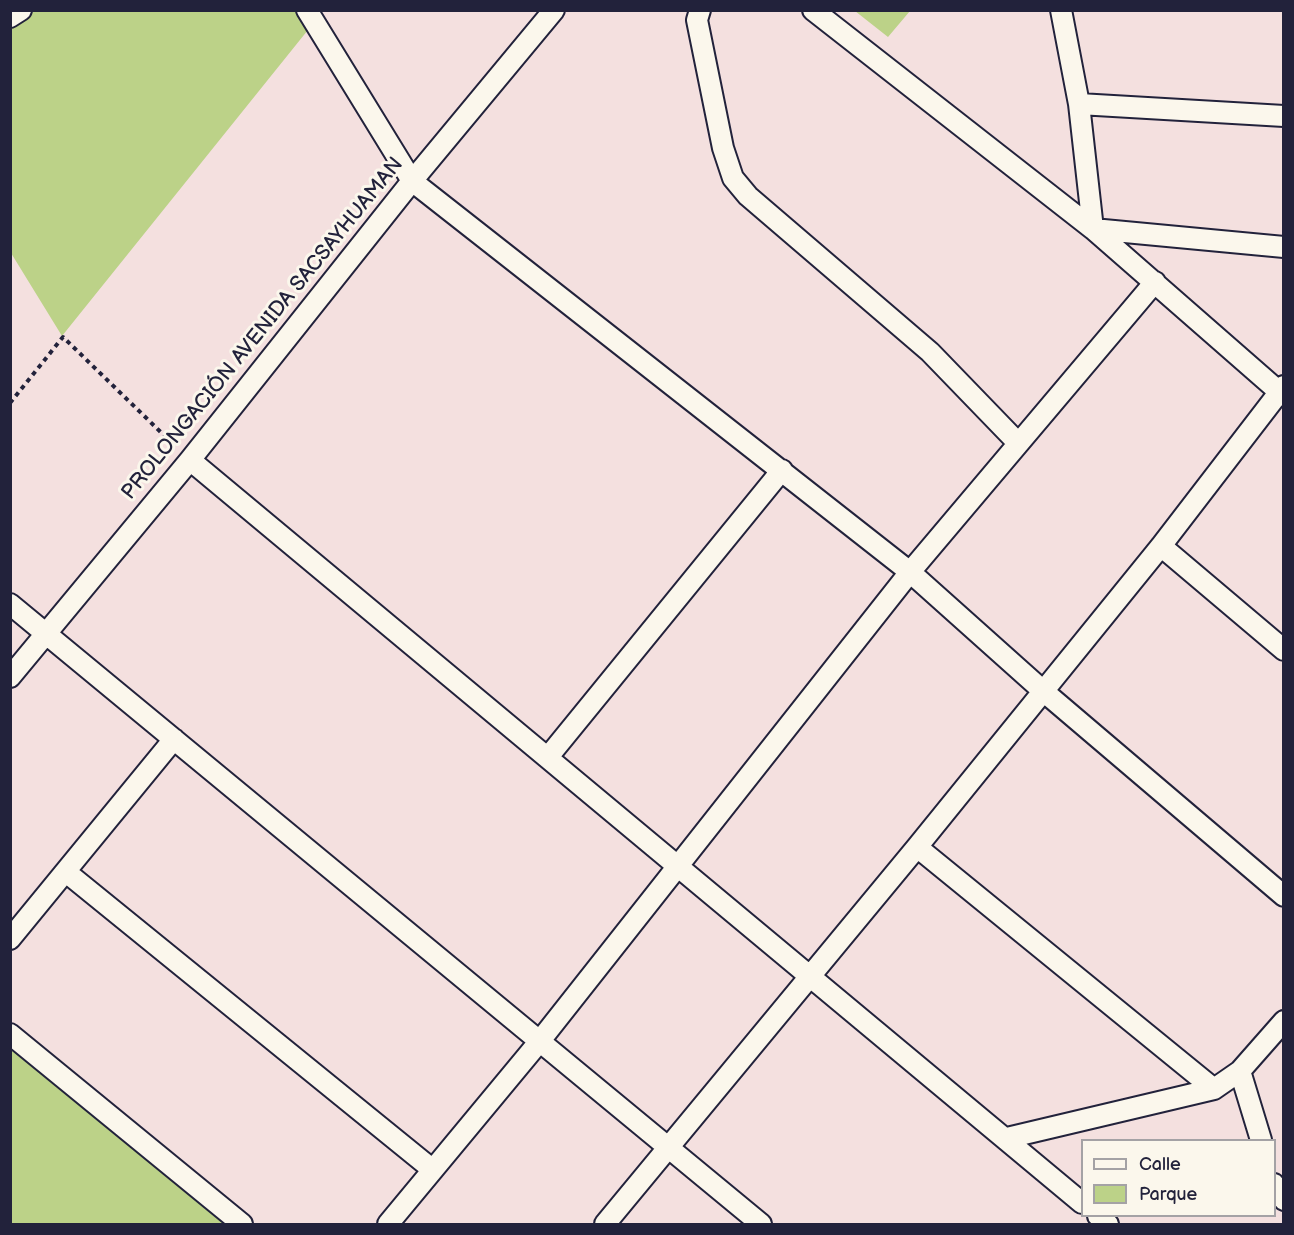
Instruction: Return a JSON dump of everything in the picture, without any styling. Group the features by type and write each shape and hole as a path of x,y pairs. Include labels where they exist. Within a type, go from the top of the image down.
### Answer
{"street":[{"path":"10,17 21,10"},
{"path":"307,10 412,181 910,572 1041,690 1284,896"},
{"name":"PROLONGACIÓN AVENIDA SACSAYHUAMAN","path":"10,677 190,460 412,181 554,10"},
{"path":"700,10 697,20 699,32 723,148 733,178 748,196 930,352 1018,443"},
{"path":"604,1224 917,847 1041,690 1161,546 1282,392 1093,229 813,10"},
{"path":"1061,10 1079,104 1093,229"},
{"path":"1079,104 1284,116"},
{"path":"1093,229 1284,247"},
{"path":"388,1224 539,1042 677,864 910,572 1155,282"},
{"path":"190,460 1081,1201"},
{"path":"548,757 783,470"},
{"path":"1161,546 1284,650"},
{"path":"10,604 761,1224"},
{"path":"10,939 174,739"},
{"path":"917,847 1214,1089"},
{"path":"66,872 433,1170"},
{"path":"1007,1138 1214,1089 1240,1071 1284,1021"},
{"path":"10,1034 242,1224"},
{"path":"1240,1071 1261,1139"},
{"path":"1276,1186 1284,1200"}],"path":[{"path":"10,403 63,337 190,460"}],"green space":[{"path":"31,10 318,11 320,15 62,336 11,253 11,23"},
{"path":"855,11 910,11 888,37"},
{"path":"11,1034 242,1224 11,1224"}]}
